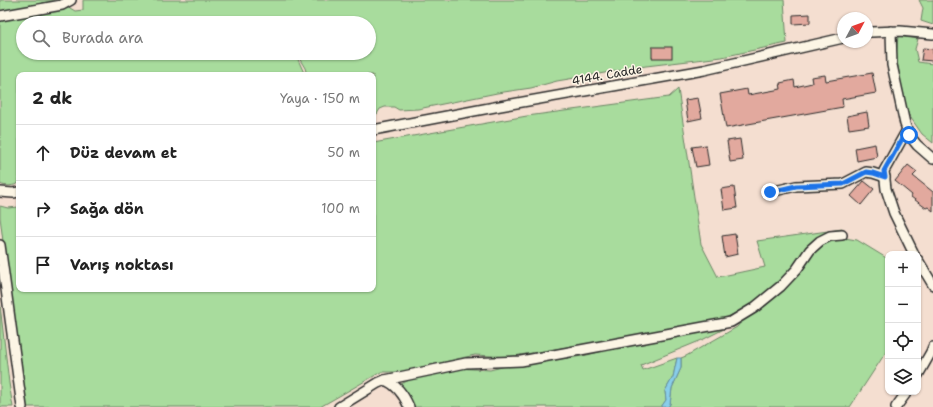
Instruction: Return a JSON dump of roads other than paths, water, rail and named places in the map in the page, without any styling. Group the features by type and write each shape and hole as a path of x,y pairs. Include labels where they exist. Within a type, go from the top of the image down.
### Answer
{"street":[{"path":"0,16 62,5 71,0"},
{"path":"891,31 892,65 905,124 909,135 933,159"},
{"path":"873,32 891,31 933,34"},
{"name":"4144. Cadde","path":"376,129 704,70 837,39"},
{"path":"907,130 884,171 886,189 894,213 913,251"},
{"path":"770,192 796,186 843,184 866,172 885,177"},
{"path":"0,192 16,192"},
{"path":"339,407 385,380 466,362 521,361 731,322 754,308 781,286 797,269 810,250 820,241 830,236 842,235"},
{"path":"0,245 22,407"},
{"path":"921,265 931,281 933,291"},
{"path":"921,370 933,347"},
{"path":"385,380 393,383 401,392 409,407"},
{"path":"896,407 905,395"}],"water":[{"path":"677,358 681,358 681,368 672,388 670,404 668,407 661,407 666,400 665,391 673,377"}]}
